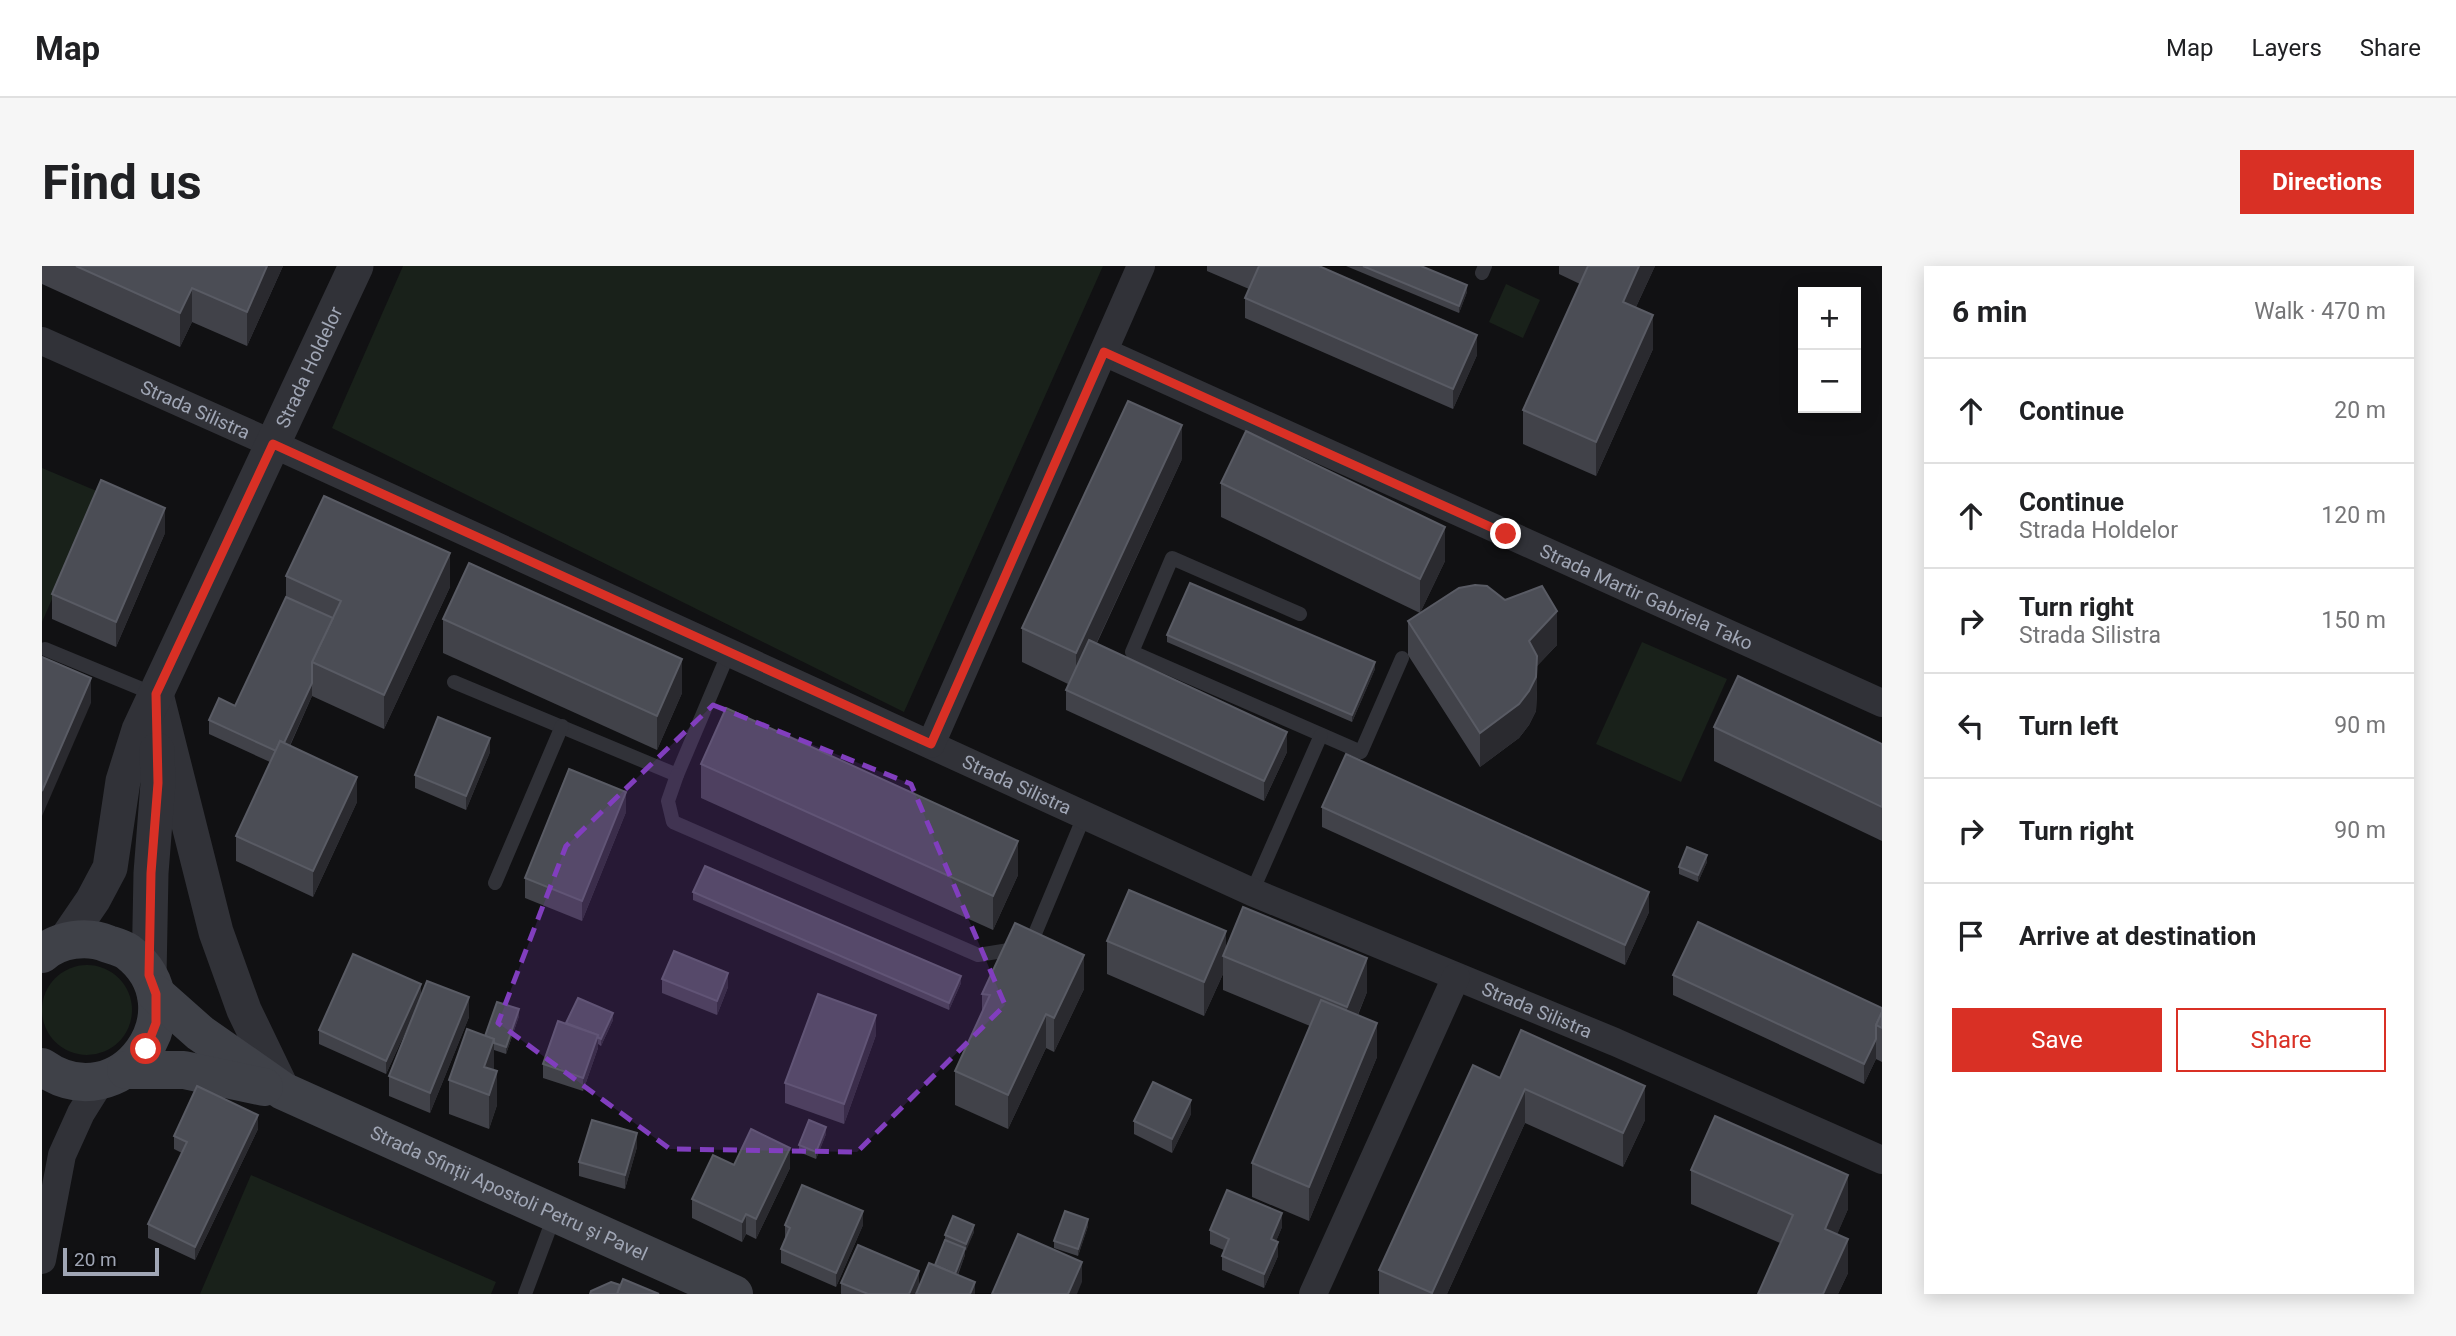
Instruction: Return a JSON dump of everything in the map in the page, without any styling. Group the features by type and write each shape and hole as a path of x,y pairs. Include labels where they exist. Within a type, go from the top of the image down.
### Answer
{"main road":[{"name":"Strada Sfinții Apostoli Petru și Pavel","path":"50,947 98,939 127,952 152,985 200,1034 283,1091 734,1294"},
{"path":"113,1076 146,1049 150,1041 156,1023 152,985"},
{"name":"Strada Sfinții Apostoli Petru și Pavel","path":"42,1068 53,1076 76,1082 184,1070 283,1091"}],"street":[{"name":"Strada Holdelor","path":"50,947 93,900 110,868 123,782 139,730 356,266"},
{"path":"931,744 1142,266"},
{"name":"Strada Silistra","path":"42,341 1252,892 1615,1042 1882,1160"},
{"name":"Strada Martir Gabriela Tako","path":"1104,352 1882,703"},
{"name":"Strada Holdelor","path":"152,985 151,873 158,783 156,694"},
{"path":"156,694 216,932 244,1010 283,1091"},
{"path":"1313,1294 1456,977"},
{"path":"42,1260 62,1155 81,1113 113,1076"}],"lane":[{"path":"1300,614 1172,558 1132,652 1361,752 1402,658"},
{"path":"44,649 156,694"},
{"path":"729,652 668,801 673,822 978,955 1010,950 1034,936 1085,814"},
{"path":"454,682 677,775"},
{"path":"495,883 562,726"},
{"path":"1252,892 1321,735"},
{"path":"525,1294 556,1213"}],"highlighted area":[{"path":"713,705 911,784 1005,1005 857,1152 670,1149 498,1023 566,846"}],"shaded area":[{"path":"403,266 1103,266 904,712 332,428"},
{"path":"1506,284 1540,300 1523,338 1489,322"},
{"path":"42,468 99,492 42,622"},
{"path":"1642,642 1727,679 1681,782 1596,744"},
{"path":"78,965 96,965 112,972 125,985 132,1001 132,1019 125,1035 112,1048 96,1055 78,1055 62,1048 49,1035 42,1019 42,1001 49,985 62,972"},
{"path":"251,1175 496,1282 491,1294 200,1294"}],"building":[{"path":"76,266 267,266 247,312 192,288 180,313"},
{"path":"1259,266 1319,266 1477,335 1453,389 1245,298"},
{"path":"1363,266 1421,266 1467,285 1459,306"},
{"path":"1588,266 1639,266 1623,302 1653,315 1596,442 1523,410"},
{"path":"1128,401 1182,425 1076,653 1022,628"},
{"path":"1246,431 1445,527 1420,579 1221,483"},
{"path":"101,480 165,508 116,622 52,594"},
{"path":"324,496 450,553 384,695 312,662 341,601 286,576"},
{"path":"469,563 682,659 657,716 443,619"},
{"path":"1190,583 1375,662 1352,715 1167,635"},
{"path":"1487,586 1505,600 1542,586 1557,611 1529,641 1537,656 1536,677 1529,691 1519,704 1480,733 1408,621 1459,588"},
{"path":"286,597 333,618 312,662 312,683 284,743 280,741 276,751 209,720 219,698 235,706"},
{"path":"1089,640 1287,732 1264,781 1066,690"},
{"path":"42,657 91,678 42,791"},
{"path":"1738,676 1882,744 1882,807 1714,727"},
{"path":"726,708 1018,841 993,896 701,764"},
{"path":"438,717 490,738 466,796 415,775"},
{"path":"280,741 357,777 313,871 236,836"},
{"path":"1346,754 1649,892 1625,945 1322,807"},
{"path":"569,769 626,792 582,901 525,878"},
{"path":"1687,847 1707,855 1698,875 1679,867"},
{"path":"705,866 961,976 949,1003 693,892"},
{"path":"1129,890 1226,931 1204,982 1107,941"},
{"path":"1243,907 1367,958 1347,1007 1223,956"},
{"path":"1698,922 1882,1008 1876,1025 1876,1039 1864,1064 1673,975"},
{"path":"1015,923 1084,955 1054,1018 1046,1014 1008,1095 955,1071 990,995 982,994"},
{"path":"674,951 728,973 717,1001 662,979"},
{"path":"353,954 421,984 386,1061 319,1030"},
{"path":"427,981 469,997 430,1093 389,1076"},
{"path":"818,994 876,1015 844,1104 785,1083"},
{"path":"578,998 613,1013 601,1039 598,1035 566,1023"},
{"path":"1321,1000 1377,1023 1309,1187 1252,1163"},
{"path":"497,1002 519,1009 506,1047 485,1036"},
{"path":"1882,1012 1882,1028 1876,1025"},
{"path":"558,1021 598,1035 583,1078 543,1064"},
{"path":"467,1029 494,1039 484,1067 497,1071 489,1095 449,1080"},
{"path":"1521,1030 1645,1086 1623,1133 1525,1089 1432,1293 1379,1270 1473,1065 1500,1078"},
{"path":"1153,1082 1191,1100 1172,1139 1134,1121"},
{"path":"197,1086 258,1115 195,1247 148,1224 187,1142 174,1136"},
{"path":"1715,1116 1848,1175 1825,1229 1848,1239 1823,1294 1758,1294 1793,1215 1691,1170"},
{"path":"592,1120 637,1133 625,1175 579,1162"},
{"path":"809,1120 826,1127 816,1152 799,1145"},
{"path":"751,1129 790,1148 756,1219 746,1214 742,1222 692,1199 713,1155 734,1165"},
{"path":"802,1185 863,1211 836,1273 781,1249 790,1228 785,1225"},
{"path":"1227,1190 1282,1213 1271,1239 1278,1242 1264,1274 1222,1256 1229,1239 1210,1230"},
{"path":"1065,1211 1088,1219 1078,1249 1054,1241"},
{"path":"953,1216 974,1225 966,1244 945,1235"},
{"path":"1018,1234 1082,1262 1068,1294 992,1294"},
{"path":"945,1240 965,1248 955,1274 935,1265"},
{"path":"858,1245 919,1271 909,1294 868,1294 841,1283"},
{"path":"929,1263 975,1282 970,1294 916,1294"},
{"path":"623,1279 659,1294 617,1294"},
{"path":"611,1282 620,1285 617,1294 590,1294 591,1291"}],"route":[{"path":"146,1049 156,1023 156,994 149,975 151,873 158,783 156,694 273,444 931,744 1104,352 1506,534"}]}
